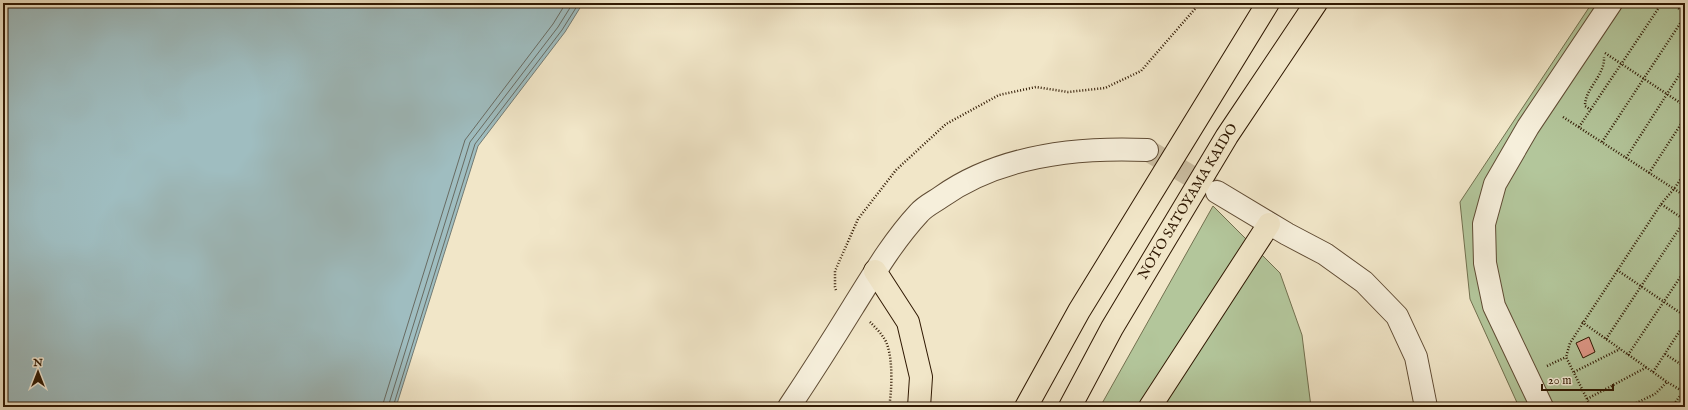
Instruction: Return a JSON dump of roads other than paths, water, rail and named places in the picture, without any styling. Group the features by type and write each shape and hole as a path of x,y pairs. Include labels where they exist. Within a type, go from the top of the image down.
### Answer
{"highway":[{"path":"1026,407 1079,311 1268,3"},
{"name":"NOTO SATOYAMA KAIDO","path":"1070,407 1112,328 1227,136 1316,3"},
{"path":"1150,407 1269,224"},
{"path":"875,270 908,322 920,377 919,407"}],"street":[{"path":"1542,407 1494,306 1485,263 1484,224 1495,184 1528,126 1611,3"},
{"path":"789,407 875,270 920,212 956,186 997,168 1033,158 1112,148 1147,150"},
{"path":"1217,192 1269,224 1325,254 1364,282 1397,316 1416,357 1426,407"}],"water":[{"path":"3,3 583,3 565,32 478,146 396,407 3,407"}],"tunnel":[{"path":"1147,150 1216,191"}]}
